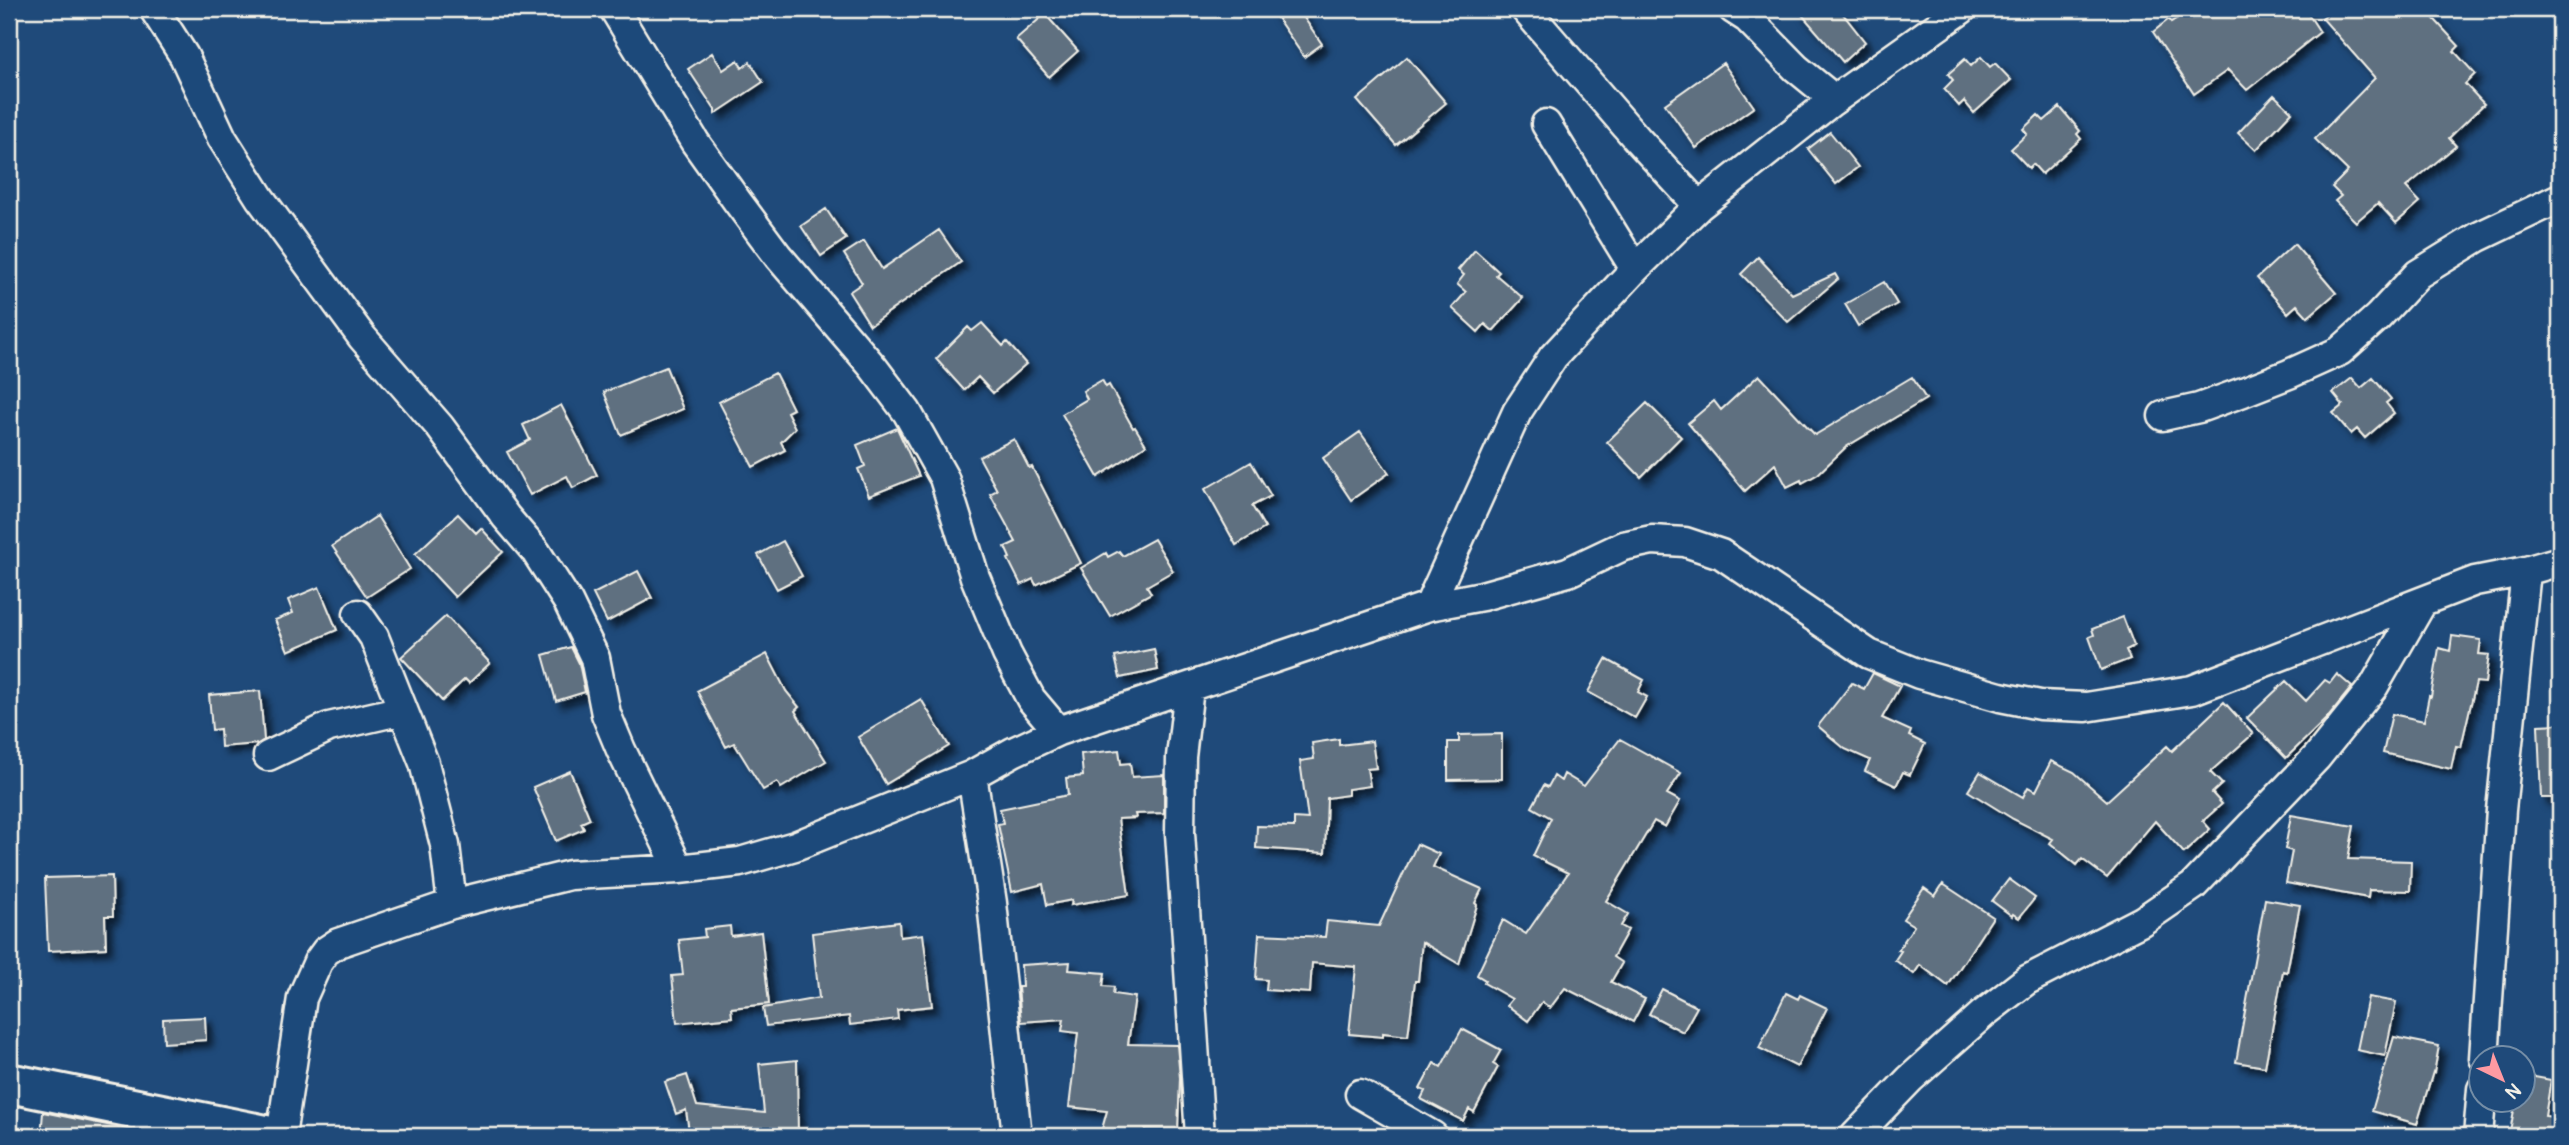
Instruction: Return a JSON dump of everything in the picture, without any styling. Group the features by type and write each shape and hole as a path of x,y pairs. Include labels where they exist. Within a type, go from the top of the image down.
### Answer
{"street":[{"path":"155,9 184,57 222,138 260,198 362,337 440,427 506,517 536,552 568,602 595,658 606,714 679,869"},
{"path":"614,9 695,142 737,201 778,256 873,367 907,412 944,478 975,577 1007,654 1031,699 1058,732"},
{"path":"1525,9 1637,139 1699,206"},
{"path":"1733,9 1748,18 1796,68 1834,99"},
{"path":"1429,606 1517,412 1553,357 1635,269 1699,206 1834,99 1962,9"},
{"path":"1546,124 1635,269"},
{"path":"2162,416 2199,408 2243,392 2340,351 2378,317 2418,274 2478,237 2560,198"},
{"path":"281,1136 302,998 318,962 326,951 338,943 452,904 570,875 679,869 740,862 795,846 972,775 1013,752 1058,732 1429,606 1482,596 1568,572 1623,546 1652,540 1685,542 1721,554 1869,654 1919,674 2000,698 2040,705 2086,707 2192,690 2475,581 2560,561"},
{"path":"2485,1044 2501,810 2526,571"},
{"path":"1855,1136 1910,1079 2027,979 2142,921 2193,886 2317,757 2350,717 2374,686 2423,601"},
{"path":"358,614 374,637 427,774 445,845 452,904"},
{"path":"1189,688 1181,757 1180,833 1200,1136"},
{"path":"268,756 329,727 403,710"},
{"path":"972,775 992,903 1017,1136"},
{"path":"9,1083 271,1136"},
{"path":"1360,1094 1433,1136"},
{"path":"2478,1136 2480,1114"}],"building":[{"path":"1271,9 1298,9 1322,44 1304,57"},
{"path":"1797,9 1839,9 1865,42 1843,62"},
{"path":"2191,9 2305,9 2320,32 2247,90 2228,70 2194,94 2153,32 2169,19 2171,22"},
{"path":"2334,9 2425,9 2459,46 2454,51 2475,74 2465,84 2484,104 2449,138 2456,146 2406,187 2420,202 2396,223 2378,203 2356,222 2335,201 2341,196 2332,187 2348,171 2315,139 2375,78 2322,18"},
{"path":"1045,14 1078,51 1049,77 1016,39"},
{"path":"712,53 723,70 738,60 742,68 750,62 763,82 715,114 688,69"},
{"path":"1407,57 1446,103 1396,145 1357,100"},
{"path":"1981,57 1990,67 1995,63 2011,80 1974,113 1964,101 1959,106 1944,89 1953,80 1948,74 1965,59 1971,66"},
{"path":"1723,63 1754,107 1696,148 1665,104"},
{"path":"2274,95 2292,112 2256,150 2238,133"},
{"path":"2060,107 2080,131 2077,134 2081,139 2042,174 2033,164 2029,168 2011,149 2027,134 2023,129 2038,115 2044,121"},
{"path":"1830,132 1858,167 1836,184 1808,149"},
{"path":"826,209 846,239 821,256 801,226"},
{"path":"939,230 961,262 870,325 849,292 862,283 844,254 864,241 882,269"},
{"path":"2294,244 2336,293 2308,317 2297,305 2288,313 2257,278"},
{"path":"1475,250 1499,272 1496,275 1523,298 1493,331 1485,324 1478,332 1452,308 1466,292 1457,284 1464,275 1458,270"},
{"path":"1758,257 1792,294 1835,274 1838,279 1788,322 1741,274"},
{"path":"1884,282 1897,304 1858,326 1845,304"},
{"path":"982,323 1003,346 1007,342 1026,364 993,393 978,377 964,390 936,359 968,327 972,331"},
{"path":"666,367 683,409 621,435 604,392"},
{"path":"775,373 793,409 787,412 795,428 781,442 785,450 753,467 719,402"},
{"path":"1759,375 1815,435 1912,377 1926,399 1846,447 1818,474 1802,483 1801,480 1787,487 1775,464 1745,491 1688,423 1714,401 1721,410"},
{"path":"2352,378 2361,388 2373,378 2391,399 2386,403 2394,413 2365,438 2357,429 2351,434 2333,413 2343,405 2333,393"},
{"path":"1102,380 1106,387 1109,385 1133,428 1135,427 1146,445 1098,477 1062,414 1087,399 1083,391"},
{"path":"1647,403 1681,437 1641,477 1607,442"},
{"path":"561,405 597,475 573,488 567,476 530,495 507,452 530,440 523,425"},
{"path":"897,428 919,476 869,496 858,469 865,466 857,445"},
{"path":"1360,432 1389,473 1351,500 1323,458"},
{"path":"1014,439 1029,468 1032,467 1081,563 1036,585 1033,579 1021,585 1008,559 1010,558 1005,547 1016,542 990,494 997,490 979,457"},
{"path":"1251,462 1271,496 1252,506 1265,528 1236,545 1205,489"},
{"path":"458,514 476,533 481,528 503,552 455,597 415,554"},
{"path":"377,516 410,569 367,597 332,546"},
{"path":"1154,539 1173,571 1147,586 1151,593 1110,616 1081,568 1106,553 1108,557 1119,551 1123,556"},
{"path":"783,541 802,576 777,589 758,555"},
{"path":"638,571 652,598 607,622 593,594"},
{"path":"319,587 337,630 288,651 275,620 293,613 288,600"},
{"path":"446,616 490,663 469,683 465,679 442,701 401,657"},
{"path":"2123,617 2134,646 2126,650 2130,659 2101,670 2089,637 2094,635 2092,629"},
{"path":"2452,636 2481,640 2479,654 2489,655 2485,683 2476,682 2461,747 2456,746 2451,769 2383,753 2392,714 2424,721 2439,648 2450,651"},
{"path":"571,647 579,663 585,692 556,701 543,655"},
{"path":"1154,649 1158,670 1120,678 1115,657"},
{"path":"767,654 786,691 799,707 795,711 826,761 781,788 777,782 763,790 734,743 726,747 697,691"},
{"path":"1606,659 1644,680 1638,692 1647,697 1635,718 1588,692"},
{"path":"1873,673 1900,686 1882,718 1911,731 1909,736 1925,744 1910,775 1903,772 1896,786 1865,771 1870,760 1845,749 1818,726 1852,683 1864,689"},
{"path":"2337,674 2352,687 2326,719 2286,758 2247,718 2286,681 2306,701 2325,680 2330,683"},
{"path":"260,691 264,740 258,744 221,747 220,729 212,730 209,695"},
{"path":"921,699 949,746 886,784 858,737"},
{"path":"2224,702 2253,734 2210,772 2222,784 2212,793 2222,804 2203,821 2210,829 2184,853 2155,821 2107,878 2082,859 2077,865 2050,843 2053,839 2013,819 1968,791 1980,772 2023,797 2028,787 2036,791 2051,761 2074,772 2107,801 2167,746 2172,751"},
{"path":"2560,724 2560,798 2541,798 2538,725"},
{"path":"1502,734 1502,779 1448,780 1448,742 1459,742 1459,735"},
{"path":"1339,739 1339,745 1372,741 1376,768 1367,769 1370,786 1348,789 1348,795 1327,798 1325,853 1256,848 1257,826 1294,827 1294,818 1308,819 1300,761 1314,759 1312,743"},
{"path":"1620,739 1681,773 1667,794 1680,801 1665,827 1654,821 1606,901 1628,914 1621,926 1628,930 1613,957 1622,963 1611,982 1645,999 1633,1022 1565,988 1550,1008 1542,1002 1528,1021 1507,1005 1512,999 1484,983 1485,980 1477,975 1503,920 1526,934 1568,873 1533,856 1551,818 1532,807 1544,785 1548,787 1554,776 1561,781 1564,774 1584,786"},
{"path":"1119,750 1121,764 1130,763 1132,777 1164,775 1164,813 1135,814 1136,818 1118,819 1129,895 1071,905 1072,900 1047,905 1043,884 1012,892 998,824 1003,823 1000,809 1068,795 1066,778 1083,776 1081,754"},
{"path":"570,771 590,819 581,823 584,829 556,841 533,787"},
{"path":"2291,815 2354,826 2348,859 2411,861 2410,891 2369,890 2368,898 2286,883 2292,851 2285,849"},
{"path":"1417,844 1439,854 1433,867 1482,889 1475,903 1477,905 1459,964 1422,942 1408,1036 1383,1033 1383,1037 1349,1034 1356,967 1312,963 1310,993 1266,990 1267,980 1256,979 1259,934 1325,937 1327,921 1379,926"},
{"path":"112,876 113,916 105,916 106,948 48,951 45,878"},
{"path":"2009,879 2035,898 2019,918 1992,901"},
{"path":"1943,884 1993,917 1948,986 1920,965 1914,974 1895,960 1901,951 1898,950 1914,926 1903,919 1924,888 1935,896"},
{"path":"2265,899 2300,905 2287,972 2283,971 2265,1067 2236,1062"},
{"path":"899,922 900,937 923,934 932,1006 897,1010 898,1019 850,1025 849,1016 766,1026 763,1008 819,998 812,933"},
{"path":"730,926 731,936 761,932 769,1004 731,1008 732,1017 677,1023 672,976 683,975 679,940 705,937 704,929"},
{"path":"1070,962 1069,970 1105,973 1103,986 1114,987 1113,994 1135,997 1128,1044 1177,1045 1180,1078 1178,1130 1145,1129 1145,1136 1100,1136 1107,1111 1069,1107 1078,1033 1062,1031 1064,1019 1021,1022 1018,987 1022,987 1021,965"},
{"path":"1662,989 1697,1007 1683,1032 1649,1014"},
{"path":"1786,993 1798,999 1800,995 1827,1008 1797,1067 1759,1048"},
{"path":"2368,997 2396,1002 2385,1056 2357,1050"},
{"path":"205,1017 206,1040 164,1043 163,1019"},
{"path":"1462,1029 1501,1050 1493,1064 1498,1067 1474,1112 1469,1109 1463,1121 1421,1099 1425,1091 1420,1089 1434,1063 1441,1067"},
{"path":"2394,1037 2439,1046 2434,1073 2417,1124 2372,1111"},
{"path":"797,1060 798,1136 704,1136 705,1129 689,1132 686,1110 676,1114 665,1082 687,1075 697,1106 764,1113 759,1064"},
{"path":"2538,1078 2551,1080 2545,1116 2560,1118 2560,1136 2509,1136 2513,1114 2538,1114"},
{"path":"43,1112 132,1130 132,1136 41,1136"}]}
